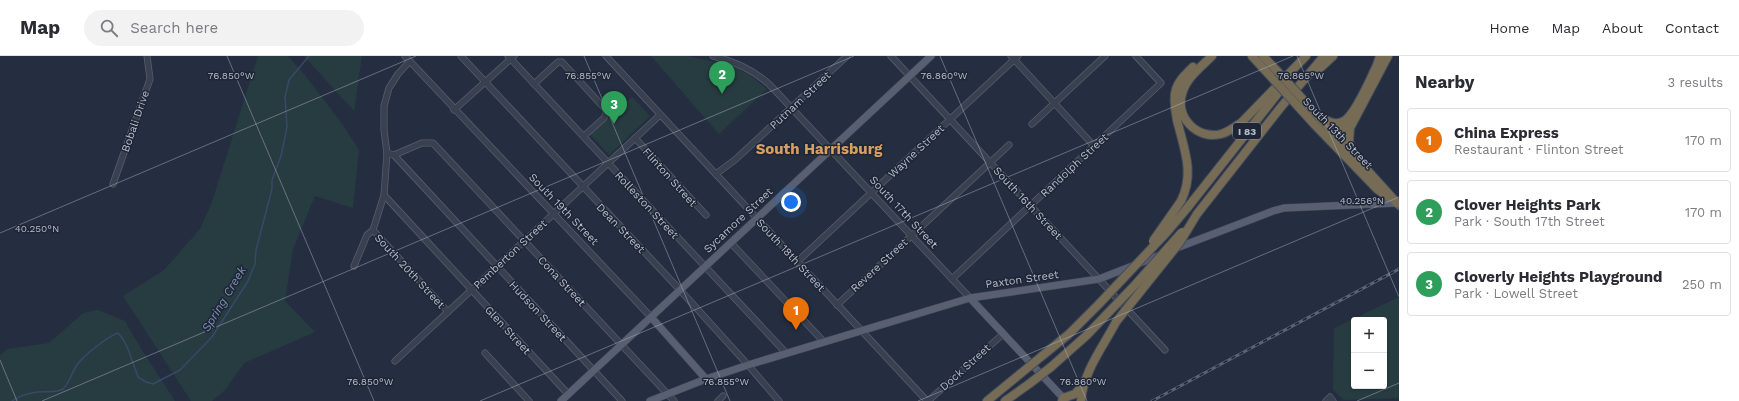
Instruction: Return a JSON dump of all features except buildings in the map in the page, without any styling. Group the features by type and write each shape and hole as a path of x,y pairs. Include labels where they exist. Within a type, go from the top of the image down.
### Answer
{"highway":[{"path":"1112,291 1139,260 1181,201 1186,190 1189,168 1175,112 1176,91 1180,81 1185,75 1206,56"},
{"path":"1212,56 1189,80 1181,94 1181,103 1184,115 1191,127 1200,133 1209,135 1220,134 1231,130 1242,122 1306,56"},
{"name":"South 13th Street","path":"1252,56 1263,61 1316,120 1334,133 1398,204"},
{"name":"I 83","path":"987,401 1069,334 1112,291 1167,232 1306,56"},
{"name":"I 83","path":"1005,401 1051,367 1087,335 1135,285 1197,214 1281,107 1324,56"},
{"path":"1281,107 1333,56"},
{"path":"1316,120 1335,123 1345,121 1350,117 1377,65 1380,56"},
{"path":"1354,156 1349,146 1349,135 1358,114 1388,56"},
{"path":"1325,136 1346,126 1358,114"},
{"name":"South 13th Street","path":"1316,120 1325,136 1377,189 1398,204"},
{"path":"1081,401 1086,380 1100,349 1116,322 1180,242 1197,214"},
{"path":"1064,400 1075,394 1086,380"}],"main road":[{"name":"Sycamore Street","path":"561,401 931,56"},
{"name":"Paxton Street","path":"650,401 706,379 748,365 970,298 1099,278 1272,210 1284,208 1398,204"},
{"name":"South 17th Street","path":"970,298 1064,400"},
{"name":"South 19th Street","path":"651,317 706,379"}],"street":[{"name":"Bobali Drive","path":"113,184 150,78 148,56"},
{"name":"South 19th Street","path":"405,56 454,110 651,317"},
{"name":"Dean Street","path":"461,56 680,290 779,401"},
{"name":"South 18th Street","path":"606,56 928,401"},
{"name":"South 17th Street","path":"713,56 737,63 757,73 831,149 970,298"},
{"path":"737,63 740,56"},
{"name":"Putnam Street","path":"716,174 736,159 847,56"},
{"name":"South 16th Street","path":"891,56 1165,350"},
{"path":"1032,124 1105,56"},
{"name":"Randolph Street","path":"952,279 1161,83 1136,56"},
{"path":"454,110 511,57"},
{"name":"Rolleston Street","path":"511,57 534,84 786,353"},
{"path":"1014,57 1094,146"},
{"name":"Wayne Street","path":"797,262 950,120 1014,57"},
{"path":"354,266 367,236 372,230 384,195 387,153 384,130 384,106 389,88 398,74 410,61"},
{"path":"534,84 558,62 562,62 606,110 604,118 584,136"},
{"name":"Pemberton Street","path":"395,361 660,115"},
{"name":"Flinton Street","path":"635,138 706,215"},
{"name":"Cona Street","path":"394,155 422,143 433,143 674,401"},
{"name":"Revere Street","path":"837,304 1009,145"},
{"path":"387,153 394,155"},
{"name":"Hudson Street","path":"394,155 622,401"},
{"name":"Glen Street","path":"384,195 568,394"},
{"name":"South 20th Street","path":"372,230 448,312"},
{"path":"731,243 824,342"},
{"name":"Dock Street","path":"928,401 1002,334"},
{"path":"484,353 529,401"},
{"path":"718,401 723,396"}],"green space":[{"path":"258,56 288,56 304,74 343,125 359,150 353,208 315,196 293,249 285,301 315,332 244,363 225,390 212,401 191,401 123,296 164,270 200,229 211,205"},
{"path":"304,56 362,56 354,111"},
{"path":"651,56 688,56 733,66 751,76 767,89 719,134"},
{"path":"632,97 650,116 609,155 590,134"},
{"path":"1399,297 1399,398 1344,400 1333,390 1334,328 1351,320 1351,389 1387,389 1387,317 1357,317"},
{"path":"98,310 125,321 175,401 0,401 0,355 8,349 49,343 83,313"}],"waterway":[{"name":"Spring Creek","path":"12,401 18,397 28,394 63,389 77,365 84,357 113,335 118,333 128,349 138,377 153,384 180,370 212,337 248,281 255,264 256,250 272,189 272,180 281,156 287,127 285,97 289,80 309,56"}],"railway":[{"path":"1152,401 1399,269"}],"place":[{"name":"Clover Heights Park","path":"722,94"},
{"name":"Cloverly Heights Playground","path":"614,124"},
{"name":"China Express","path":"796,330"}],"district":[{"name":"South Harrisburg","path":"819,149"}]}
